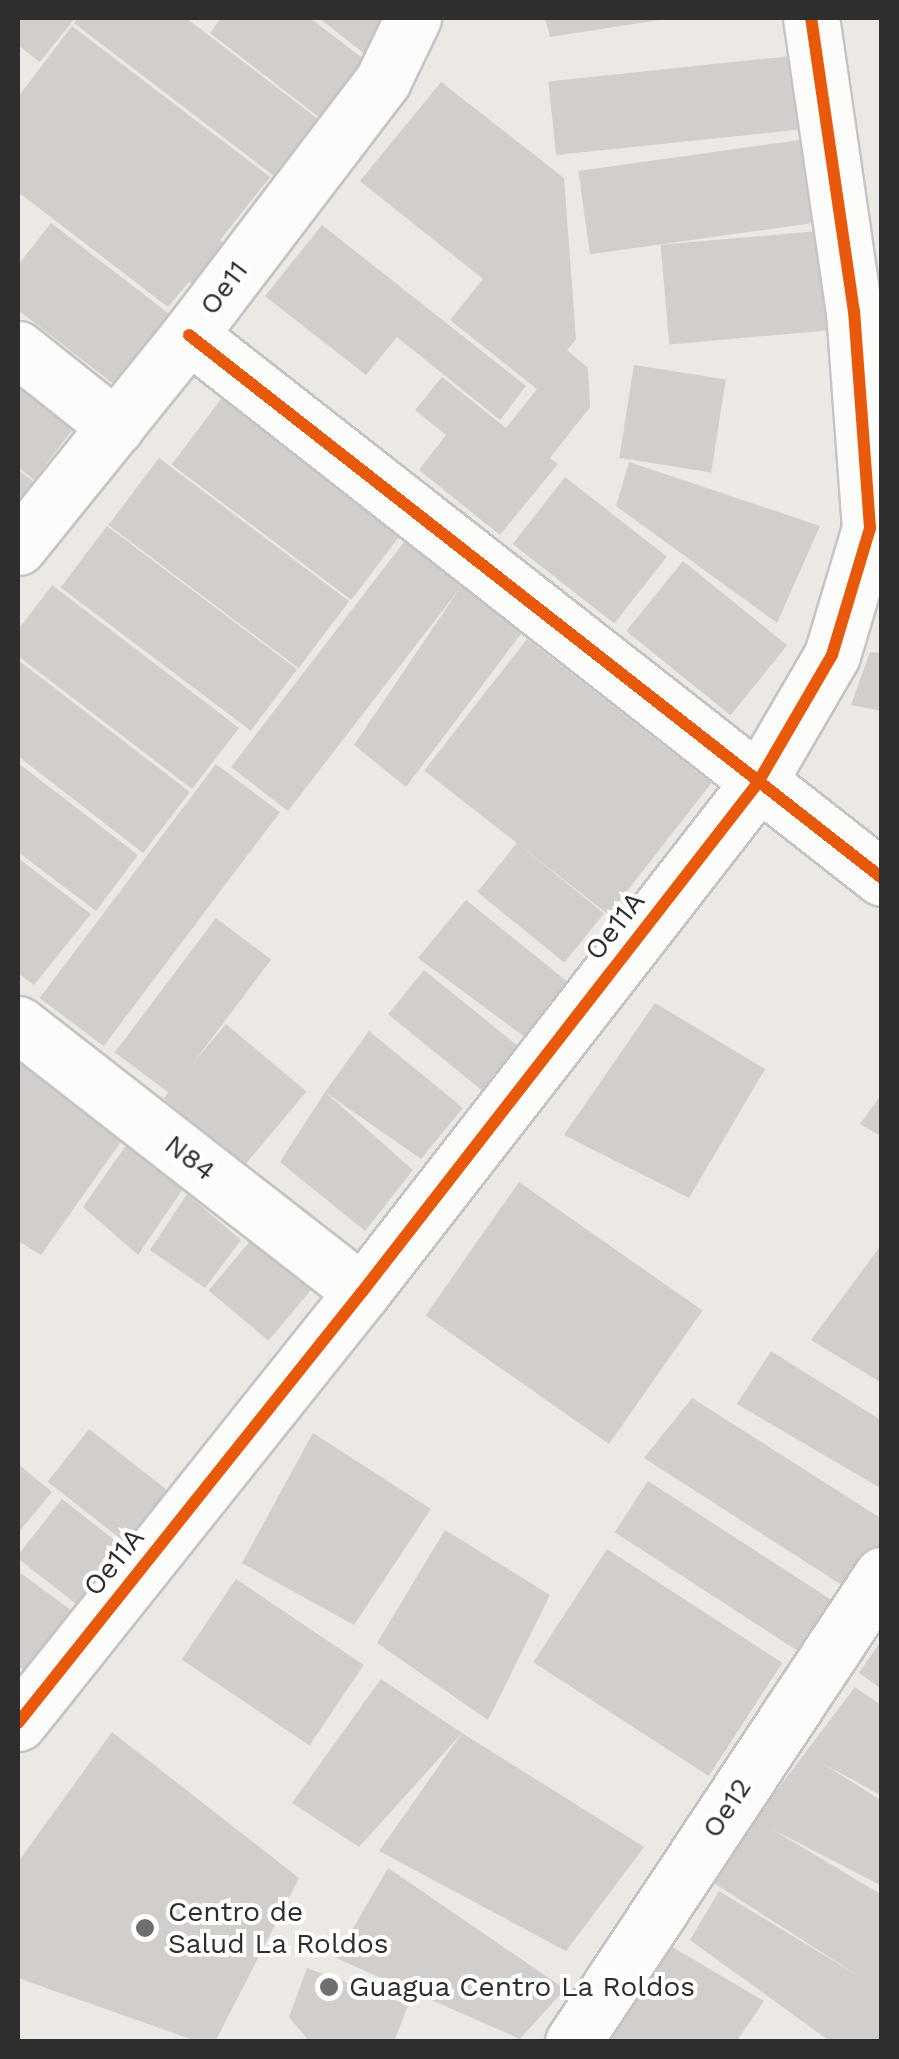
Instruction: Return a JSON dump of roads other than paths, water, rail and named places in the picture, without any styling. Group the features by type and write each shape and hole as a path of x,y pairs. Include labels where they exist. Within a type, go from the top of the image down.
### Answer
{"street":[{"name":"Oe11","path":"18,547 188,335 383,80 413,18"},
{"name":"Oe11A","path":"18,1721 362,1292 757,784 832,655 870,528 868,311 811,18"},
{"path":"188,335 882,878"},
{"path":"18,350 116,427"},
{"name":"N84","path":"18,1024 362,1292"},
{"name":"Oe12","path":"573,2042 882,1575"}],"place":[{"name":"Centro de Salud La Roldos","path":"145,1928"},
{"name":"Guagua Centro La Roldos","path":"329,1987"}]}
